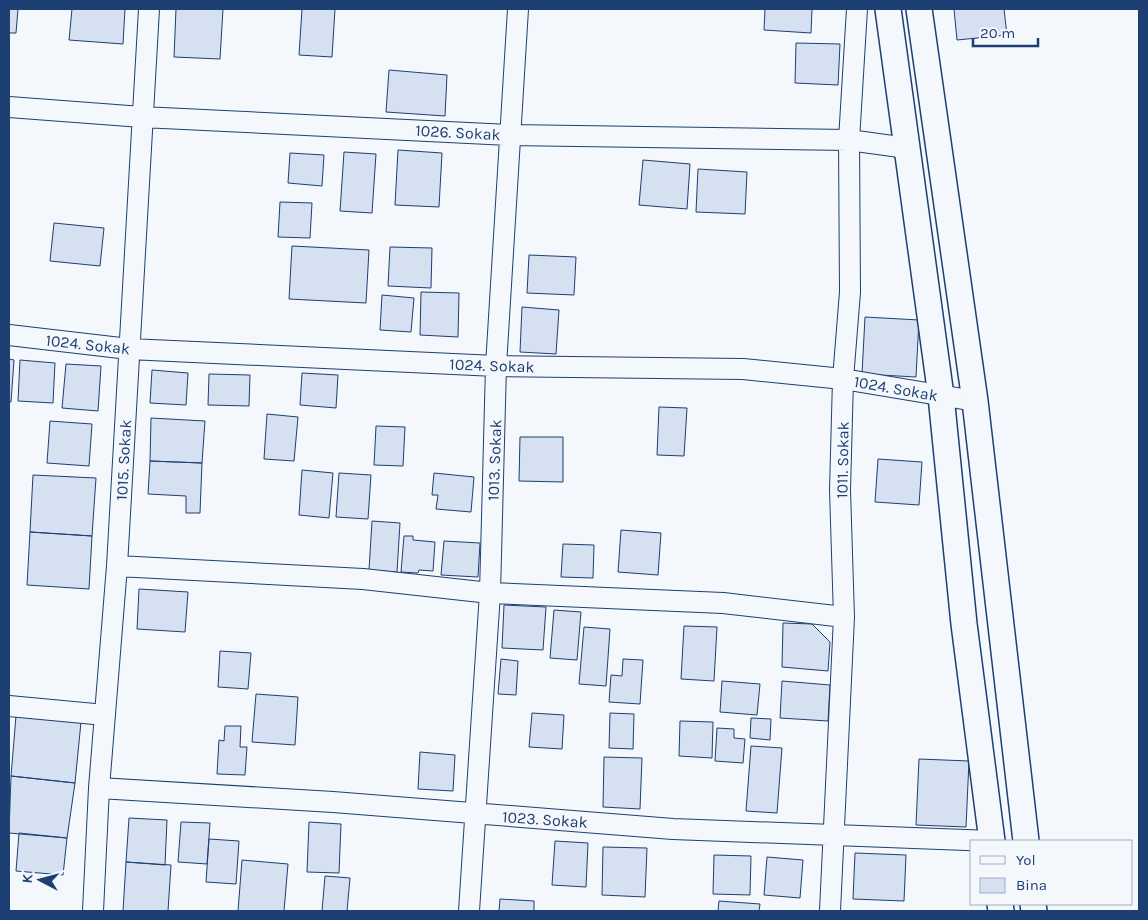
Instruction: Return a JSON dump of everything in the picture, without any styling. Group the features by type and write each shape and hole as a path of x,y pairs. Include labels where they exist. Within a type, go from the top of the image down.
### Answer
{"street":[{"name":"1015. Sokak","path":"93,911 99,788 117,566 149,9"},
{"name":"1013. Sokak","path":"469,911 490,593 496,366 518,9"},
{"name":"1011. Sokak","path":"830,911 844,617 840,490 843,380 850,292 849,140 857,9"},
{"path":"888,9 940,396 964,624 992,840"},
{"path":"919,9 975,401 1026,840"},
{"name":"1026. Sokak","path":"9,107 142,117 510,135 849,140 907,148"},
{"name":"1024. Sokak","path":"9,335 129,349 496,366 744,369 843,380 975,401"},
{"path":"117,566 363,579 490,593 722,603 844,617"},
{"path":"9,706 105,714"},
{"name":"1023. Sokak","path":"99,788 333,802 673,829 970,840"}],"building":[{"path":"9,9 18,9 16,33 9,33"},
{"path":"72,9 125,9 123,44 69,40"},
{"path":"176,9 223,9 220,59 174,57"},
{"path":"302,9 335,9 332,57 299,55"},
{"path":"765,9 812,9 811,33 764,30"},
{"path":"954,9 1004,9 1007,35 957,40"},
{"path":"796,43 840,44 838,85 795,83"},
{"path":"389,70 447,75 445,116 386,112"},
{"path":"398,150 442,153 439,207 395,205"},
{"path":"344,152 376,154 372,213 340,211"},
{"path":"290,153 324,155 322,186 288,183"},
{"path":"643,160 690,164 687,209 639,205"},
{"path":"698,169 747,172 745,214 696,212"},
{"path":"280,202 312,203 310,238 278,237"},
{"path":"54,223 104,228 100,266 50,261"},
{"path":"292,246 369,250 366,303 289,299"},
{"path":"390,247 432,248 431,288 388,286"},
{"path":"529,255 576,257 574,295 527,293"},
{"path":"421,292 459,293 458,337 420,335"},
{"path":"382,295 414,298 411,332 380,330"},
{"path":"522,307 559,310 556,354 520,352"},
{"path":"865,317 919,320 916,377 862,374"},
{"path":"9,359 14,360 11,402 9,402"},
{"path":"20,360 55,363 53,403 18,401"},
{"path":"66,364 101,366 98,411 62,408"},
{"path":"152,370 188,373 186,405 150,403"},
{"path":"302,373 338,375 336,408 300,405"},
{"path":"209,374 250,375 249,406 208,405"},
{"path":"659,407 687,408 684,456 657,455"},
{"path":"267,414 298,417 294,461 264,459"},
{"path":"151,418 205,421 202,463 150,461"},
{"path":"50,421 92,424 89,466 47,463"},
{"path":"376,426 405,427 403,466 374,465"},
{"path":"520,437 563,437 563,482 519,481"},
{"path":"878,459 922,462 919,505 875,502"},
{"path":"150,461 202,463 200,513 186,513 186,496 148,494"},
{"path":"302,470 333,473 329,518 299,515"},
{"path":"339,473 371,475 368,519 336,517"},
{"path":"434,473 474,477 471,512 436,509 438,495 432,495"},
{"path":"33,475 96,478 92,536 30,532"},
{"path":"372,521 400,523 397,572 369,570"},
{"path":"621,530 661,533 658,575 618,572"},
{"path":"30,532 92,536 89,589 27,585"},
{"path":"404,536 413,536 413,540 435,542 433,571 419,570 418,573 401,572"},
{"path":"444,541 480,543 478,577 441,575"},
{"path":"563,544 594,545 593,578 561,577"},
{"path":"139,589 188,592 185,632 137,629"},
{"path":"504,605 546,607 543,650 502,648"},
{"path":"554,610 581,612 577,660 550,658"},
{"path":"783,623 812,624 830,642 828,671 782,667"},
{"path":"684,626 717,627 714,681 681,679"},
{"path":"584,627 610,629 606,686 579,684"},
{"path":"220,651 251,653 248,689 218,687"},
{"path":"501,659 518,661 516,695 498,694"},
{"path":"623,659 643,660 640,704 609,702 611,675 622,676"},
{"path":"722,681 760,684 757,715 720,712"},
{"path":"782,681 830,685 828,721 780,718"},
{"path":"256,694 298,697 295,745 252,742"},
{"path":"532,713 564,715 562,749 529,747"},
{"path":"610,713 634,714 633,749 609,748"},
{"path":"16,716 81,722 75,783 11,776"},
{"path":"751,718 771,719 770,740 750,738"},
{"path":"680,721 713,722 712,758 679,756"},
{"path":"225,726 241,726 240,747 247,747 245,775 217,774 219,740 224,741"},
{"path":"717,728 734,729 734,738 745,739 743,763 715,761"},
{"path":"751,746 782,748 777,813 746,811"},
{"path":"420,752 455,755 453,791 418,789"},
{"path":"604,757 642,758 640,809 603,807"},
{"path":"919,759 969,761 966,827 916,825"},
{"path":"11,776 75,783 67,838 9,833"},
{"path":"129,818 167,820 165,865 126,862"},
{"path":"181,822 210,823 207,864 178,862"},
{"path":"309,822 341,824 339,873 307,872"},
{"path":"19,833 67,838 63,875 16,871"},
{"path":"209,839 239,841 236,884 206,882"},
{"path":"555,841 588,843 586,887 552,885"},
{"path":"603,847 647,848 645,897 602,895"},
{"path":"855,853 906,855 904,901 853,899"},
{"path":"714,855 751,856 750,895 713,894"},
{"path":"767,857 803,860 800,898 764,895"},
{"path":"242,860 288,864 284,911 238,911"},
{"path":"126,862 171,865 168,911 123,911"},
{"path":"325,876 350,878 347,911 322,911"},
{"path":"500,899 534,901 534,911 499,911"},
{"path":"719,901 760,904 759,911 718,911"}]}
